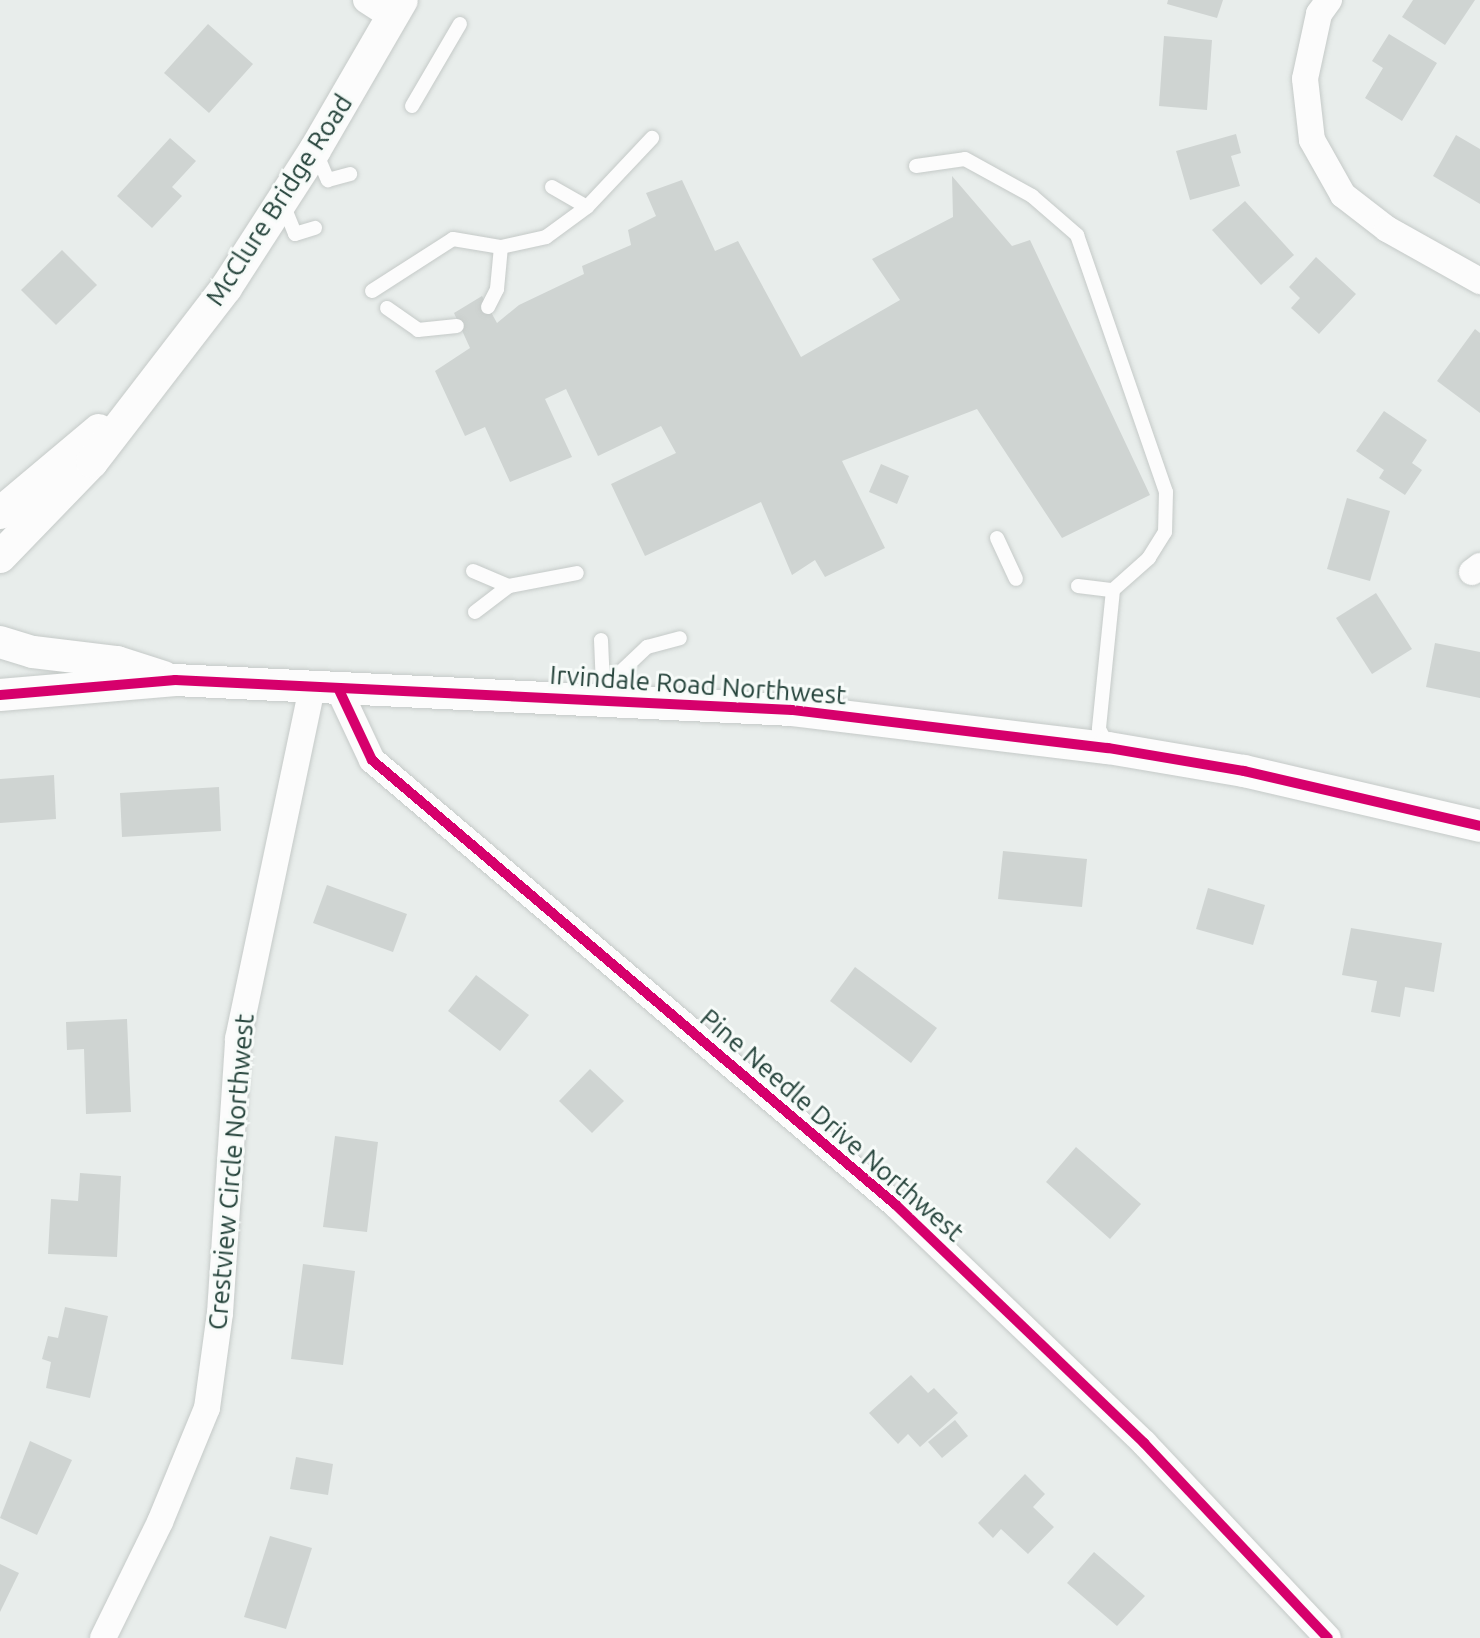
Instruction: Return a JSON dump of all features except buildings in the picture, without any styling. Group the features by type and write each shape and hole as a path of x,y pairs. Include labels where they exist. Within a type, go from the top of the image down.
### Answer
{"street":[{"path":"1329,0 1319,14 1305,79 1312,140 1343,195 1387,229 1480,281"},
{"name":"McClure Bridge Road","path":"0,557 92,462 282,204 315,150 387,6"},
{"name":"McClure Bridge Road","path":"0,513 145,393"},
{"name":"Irvindale Road Northwest","path":"0,642 33,652 117,662 175,680"},
{"name":"Irvindale Road Northwest","path":"0,695 175,680 326,689 598,692 792,710 1108,748 1244,771 1480,826"},
{"name":"Crestview Circle Northwest","path":"103,1638 160,1522 207,1408 220,1313 238,1039 326,689"},
{"name":"Pine Needle Drive Northwest","path":"326,689 372,760 896,1205 1144,1443 1328,1638"}],"lane":[{"path":"412,106 460,24"},
{"path":"372,291 453,239 501,247 546,237 587,207 652,138"},
{"path":"315,150 328,180 350,174"},
{"path":"916,166 965,159 1032,196 1077,235 1166,492 1165,532 1149,558 1113,590 1099,729 1108,748"},
{"path":"552,187 587,207"},
{"path":"282,204 295,234 315,228"},
{"path":"488,307 497,289 501,247"},
{"path":"387,308 418,330 457,326"},
{"path":"997,538 1016,579"},
{"path":"473,571 509,586"},
{"path":"475,612 509,586 577,573"},
{"path":"1078,586 1113,590"},
{"path":"598,692 647,647 680,638"},
{"path":"598,692 601,640"}],"cycle path":[{"path":"0,695 175,680 792,710 1108,748 1244,771 1480,826"},
{"path":"339,690 372,760 896,1205 1144,1443 1328,1638"}]}
